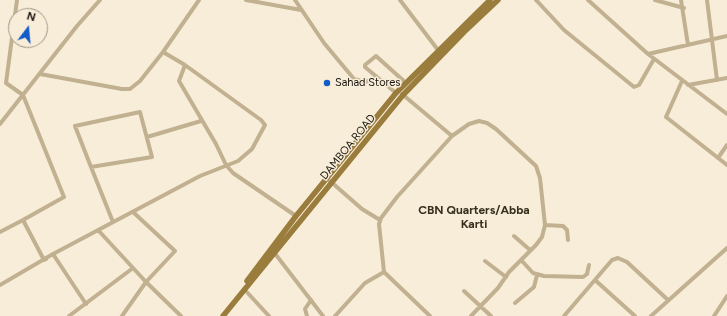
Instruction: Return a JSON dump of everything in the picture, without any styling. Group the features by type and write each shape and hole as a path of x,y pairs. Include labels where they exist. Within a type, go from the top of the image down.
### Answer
{"main road":[{"name":"DAMBOA ROAD","path":"218,316 332,182 406,83 490,0"},
{"name":"DAMBOA ROAD","path":"223,316 273,251 296,216 399,93 498,0"}],"street":[{"path":"0,232 64,197 22,95 6,83 16,0"},
{"path":"0,124 77,26 100,0"},
{"path":"40,74 122,89 130,89 140,81 163,52 199,0"},
{"path":"246,0 302,10"},
{"path":"294,0 324,43 354,79 365,82 378,78"},
{"path":"400,0 438,50"},
{"path":"536,0 564,30 634,87 639,85 654,59"},
{"path":"588,0 654,59 727,114"},
{"path":"655,0 684,8"},
{"path":"682,0 688,45"},
{"path":"707,0 717,80"},
{"path":"648,54 712,38 727,36"},
{"path":"0,285 53,254 200,176 238,161 250,151 265,125 261,120 185,65 163,52"},
{"path":"406,83 376,56 364,67 452,136"},
{"path":"185,65 179,81 201,121 216,144 226,165 233,173 296,216"},
{"path":"688,85 727,78"},
{"path":"682,81 666,117 727,164"},
{"path":"91,167 152,157 140,112 75,126 112,222"},
{"path":"146,137 201,121"},
{"path":"430,316 384,272 380,246 380,220 397,198 452,136 469,124 479,122 487,123 496,129 536,166 540,178 545,225 542,237 471,316"},
{"path":"718,158 727,145"},
{"path":"327,178 362,209 380,220"},
{"path":"122,316 145,286 146,282 175,252 133,212"},
{"path":"23,220 44,260 53,254"},
{"path":"545,225 563,226 566,230 568,240"},
{"path":"98,230 146,282 181,316"},
{"path":"514,236 530,250"},
{"path":"651,316 727,248"},
{"path":"273,251 323,316"},
{"path":"53,254 86,304"},
{"path":"564,316 612,260 622,258 668,300"},
{"path":"485,261 506,277"},
{"path":"522,261 526,268 537,275 582,277 587,274 589,265"},
{"path":"69,316 133,268"},
{"path":"335,316 365,283 384,272"},
{"path":"514,303 534,287 537,275"},
{"path":"595,280 635,316"},
{"path":"244,289 269,316"},
{"path":"464,291 491,316"},
{"path":"714,316 727,296"},
{"path":"307,316 304,309 312,300"}],"place":[{"name":"Sahad Stores","path":"327,83"}],"district":[{"name":"CBN Quarters/Abba Karti","path":"474,217"}]}
